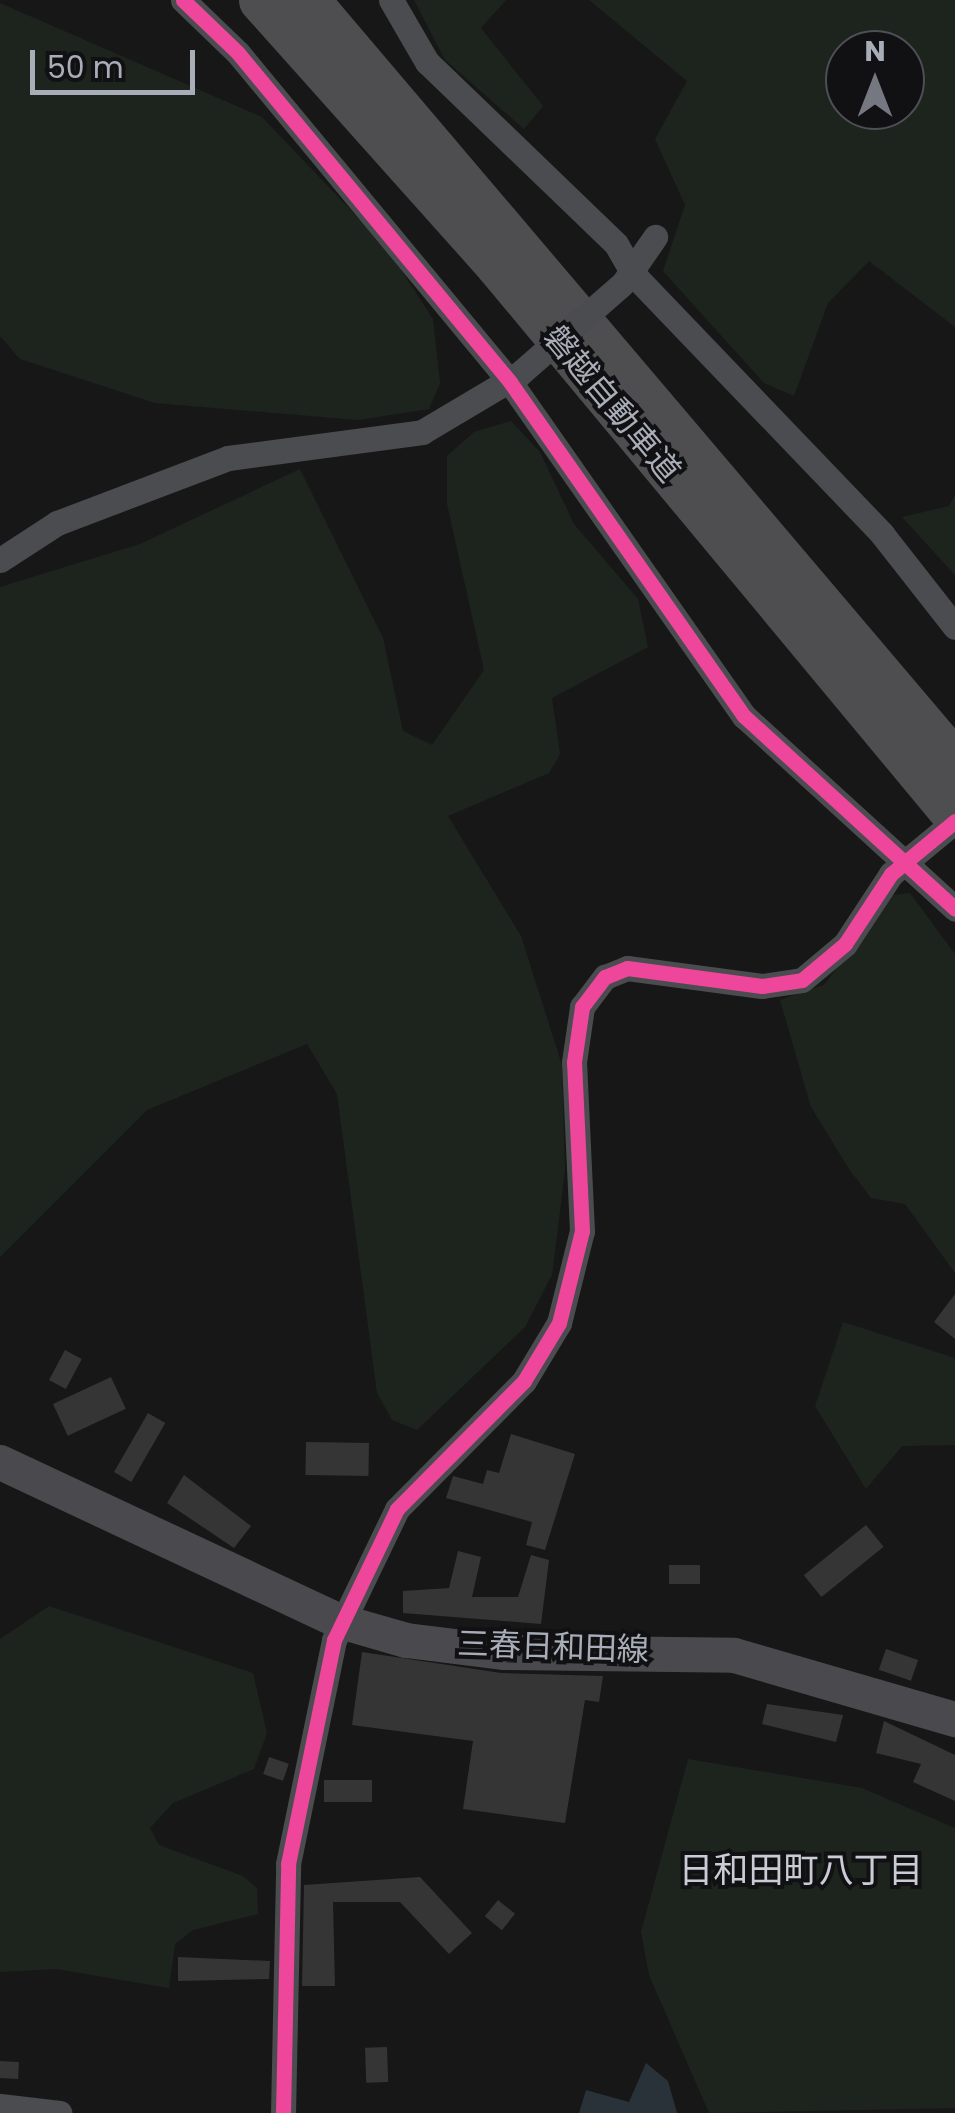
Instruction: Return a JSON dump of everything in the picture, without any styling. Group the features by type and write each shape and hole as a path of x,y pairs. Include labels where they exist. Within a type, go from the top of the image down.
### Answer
{"highway":[{"name":"磐越自動車道","path":"262,0 497,264 955,818"},
{"name":"磐越自動車道","path":"307,0 955,763"}],"main road":[{"name":"三春日和田線","path":"0,1462 340,1621 504,1652 734,1654 955,1719"}],"street":[{"path":"183,0 238,54 514,378 744,716 955,909"},
{"path":"391,0 426,62 616,244 627,280 869,520 955,627"},
{"path":"0,560 57,523 228,458 422,432 514,378 627,280 654,237"},
{"path":"283,2113 291,1838 340,1621 397,1509 524,1380 559,1322 582,1231 574,1062 590,995 605,977 650,966 743,984 802,980 845,944 906,861 955,818"},
{"path":"0,2106 60,2113"}],"shaded area":[{"path":"414,0 506,0 481,28 543,106 524,129 445,60"},
{"path":"589,0 955,0 955,327 869,261 828,303 794,396 764,383 663,271 685,205 655,139 687,81"},
{"path":"0,3 262,117 387,248 433,319 440,383 429,409 358,420 155,403 20,359 0,336"},
{"path":"511,421 540,452 574,524 638,599 648,647 552,698 560,754 549,773 448,816 521,936 562,1065 565,1171 552,1275 525,1327 417,1430 392,1420 377,1393 337,1094 307,1044 147,1110 0,1257 0,587 140,544 300,469 383,638 403,731 432,745 484,670 447,504 447,456 474,432"},
{"path":"955,495 955,575 902,517 949,506"},
{"path":"910,893 955,954 955,1273 905,1204 871,1198 849,1169 811,1107 780,1000 824,985 892,895"},
{"path":"843,1322 955,1358 955,1445 902,1446 866,1489 815,1406"},
{"path":"49,1606 253,1673 267,1733 254,1769 173,1803 150,1828 159,1845 243,1876 257,1888 258,1914 193,1930 175,1944 169,1988 56,1969 0,1972 0,1639"},
{"path":"688,1759 862,1788 955,1828 955,2108 709,2113 649,1975 641,1932"},
{"path":"646,2063 668,2081 677,2113 579,2113 586,2090 629,2102"}],"building":[{"path":"955,1294 955,1339 934,1322"},
{"path":"65,1350 82,1359 66,1389 49,1380"},
{"path":"111,1377 126,1409 68,1436 53,1404"},
{"path":"148,1413 165,1423 131,1482 114,1472"},
{"path":"511,1434 575,1454 545,1550 526,1545 532,1522 446,1498 453,1476 483,1484 487,1470 499,1473"},
{"path":"306,1442 369,1443 368,1476 305,1475"},
{"path":"184,1475 251,1526 234,1548 167,1503"},
{"path":"866,1525 884,1547 821,1597 804,1575"},
{"path":"458,1551 481,1557 472,1597 518,1597 531,1555 549,1560 541,1624 403,1613 403,1591 449,1588"},
{"path":"669,1565 700,1565 700,1584 669,1584"},
{"path":"886,1649 918,1660 911,1681 879,1670"},
{"path":"362,1652 501,1673 603,1676 599,1702 585,1700 565,1823 463,1809 473,1741 352,1725"},
{"path":"767,1704 843,1715 836,1742 762,1724"},
{"path":"884,1721 955,1755 955,1801 913,1782 921,1764 876,1753"},
{"path":"269,1757 289,1764 283,1781 263,1774"},
{"path":"324,1780 372,1780 372,1802 324,1802"},
{"path":"420,1877 472,1933 449,1954 400,1902 333,1902 335,1986 302,1986 304,1885"},
{"path":"498,1900 515,1914 502,1930 485,1916"},
{"path":"178,1957 270,1961 269,1979 178,1981"},
{"path":"387,2047 388,2082 366,2083 365,2048"},
{"path":"0,2061 19,2062 18,2079 0,2078"}],"cycle path":[{"path":"183,0 238,53 510,382 744,716 955,909"},
{"path":"283,2113 288,1864 334,1640 397,1509 524,1381 559,1323 582,1231 574,1062 582,1007 605,977 627,968 762,986 802,980 845,944 891,874 955,821"}],"district":[{"name":"日和田町八丁目","path":"801,1870"}]}
